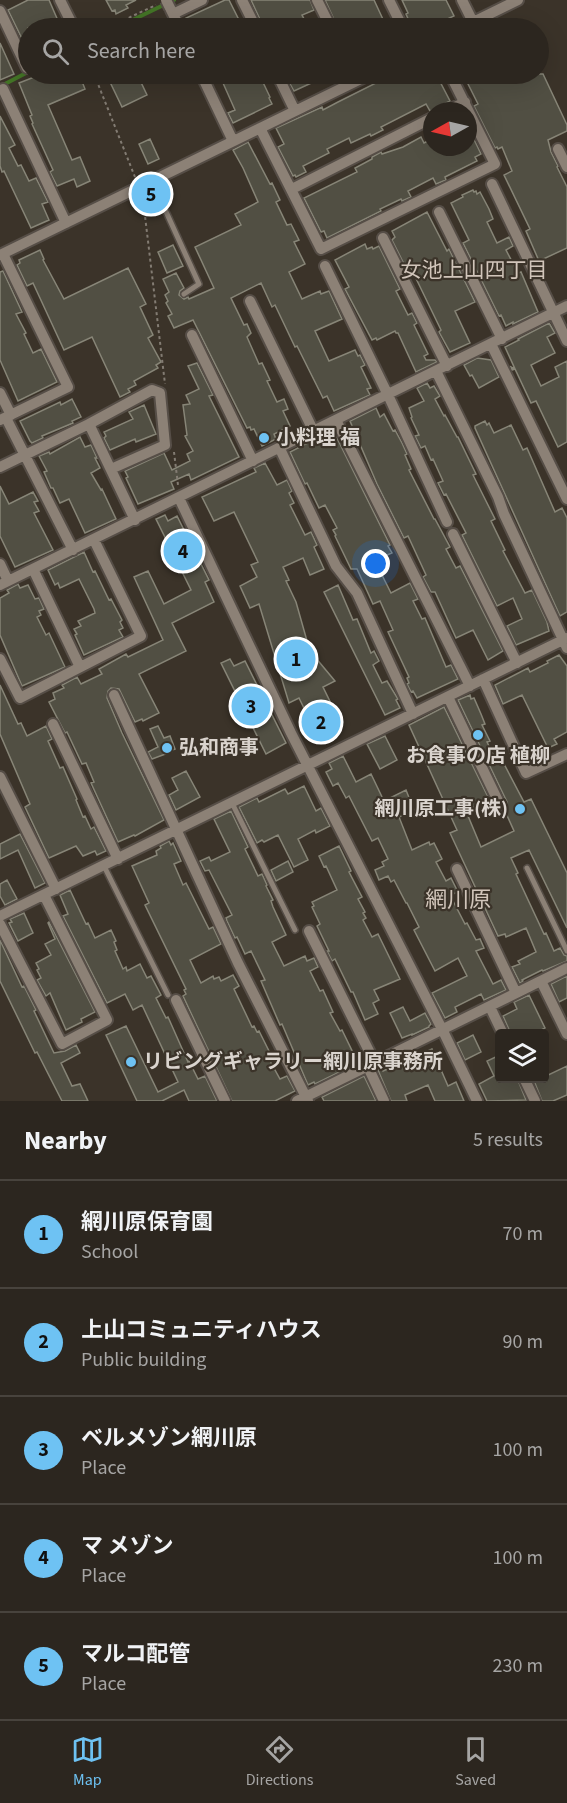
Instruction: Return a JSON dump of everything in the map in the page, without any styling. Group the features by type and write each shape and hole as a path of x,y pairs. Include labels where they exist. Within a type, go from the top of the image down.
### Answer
{"street":[{"path":"60,0 69,18"},
{"path":"166,7 202,0"},
{"path":"242,0 251,18"},
{"path":"317,0 326,18"},
{"path":"389,0 399,18"},
{"path":"462,0 471,18"},
{"path":"481,18 518,0"},
{"path":"0,11 18,49"},
{"path":"206,84 233,141"},
{"path":"282,84 296,111"},
{"path":"6,418 68,387 1,255 296,111 342,84"},
{"path":"455,84 465,102"},
{"path":"3,89 66,223"},
{"path":"292,189 423,123"},
{"path":"260,128 321,249 495,164 477,127"},
{"path":"558,149 567,167"},
{"path":"492,184 567,341"},
{"path":"439,212 502,339"},
{"path":"384,238 447,366"},
{"path":"325,266 447,522"},
{"path":"250,302 314,432"},
{"path":"0,564 4,583 567,306"},
{"path":"192,335 254,461"},
{"path":"491,344 567,499"},
{"path":"0,916 483,679 566,642 436,371"},
{"path":"0,467 89,424 152,390 160,393 165,445 111,469"},
{"path":"0,393 6,418 73,550"},
{"path":"336,420 470,686"},
{"path":"89,424 135,519"},
{"path":"279,448 336,567 357,593 413,714"},
{"path":"179,498 309,766 477,1101"},
{"path":"453,534 517,663"},
{"path":"0,659 20,698 141,636 94,540"},
{"path":"33,569 80,667"},
{"path":"483,679 526,773 567,754"},
{"path":"114,695 304,1100 567,968"},
{"path":"448,696 500,805"},
{"path":"53,724 118,859"},
{"path":"0,777 56,889"},
{"path":"457,869 516,993"},
{"path":"0,924 62,1044 107,1020 44,895"},
{"path":"309,931 372,1065 384,1101"},
{"path":"542,981 567,1034"},
{"path":"172,998 225,1101"},
{"path":"490,1007 501,1029"},
{"path":"526,1083 535,1101"}],"lane":[{"path":"152,181 199,284 184,294"},
{"path":"232,803 295,930"},
{"path":"104,866 172,998"},
{"path":"527,868 567,951"}],"path":[{"path":"135,18 166,7"},
{"path":"98,84 135,176"},
{"path":"143,198 167,394"},
{"path":"174,452 179,498"}],"building":[{"path":"28,0 49,0 57,18 18,18 18,30 8,10"},
{"path":"106,0 136,0 126,5 128,8 116,14"},
{"path":"229,0 238,18 186,18"},
{"path":"251,0 310,0 314,10 302,15 304,18 259,18"},
{"path":"325,0 374,0 382,18 333,18"},
{"path":"402,0 446,0 454,16 450,18 408,18 406,14 408,13"},
{"path":"0,43 14,74 0,80"},
{"path":"19,84 83,84 85,89 48,105 72,160 80,157 90,181 77,187 74,179 57,186 50,172 53,170 32,124 30,116 32,115"},
{"path":"111,84 142,84 147,95 122,107"},
{"path":"223,84 264,84 272,104 233,123 228,113 235,110"},
{"path":"290,84 309,84 294,91"},
{"path":"374,84 441,84 450,101 423,102 423,106 381,127 383,130 371,136 370,134 351,143 349,138 327,149 329,153 303,166 306,172 296,177 293,176 278,147 284,144 276,128 322,107 323,110"},
{"path":"468,84 548,84 567,125 567,131 548,140 567,187 567,248 539,261 526,231 530,229 504,175 512,171 502,147 495,148 477,112 477,104"},
{"path":"0,116 15,145 9,148 18,166 21,165 29,181 36,178 48,202 42,204 49,220 31,228 0,166"},
{"path":"421,137 423,156 477,156 475,157 477,161 436,184 433,178 408,191 411,197 380,209 381,211 327,238 324,231 321,232 304,198 357,172 355,168 381,152 382,154 403,147"},
{"path":"150,139 159,159 148,164 139,144"},
{"path":"248,142 280,200 276,202 287,225 291,224 299,240 294,242 305,264 289,272 302,299 320,291 321,294 329,291 342,319 315,331 329,361 355,350 365,365 361,367 371,388 367,389 370,395 334,411 327,396 323,398 275,305 272,307 261,283 231,298 244,325 247,324 251,333 247,337 259,364 262,363 270,380 267,381 277,402 284,399 288,409 283,411 290,426 274,434 276,439 262,446 254,429 247,428 193,320 174,328 168,316 172,314 166,303 168,301 165,295 169,292 163,279 176,273 184,288 179,295 184,299 214,288 195,247 241,225 235,214 258,202 233,150"},
{"path":"473,190 477,194 480,192 489,209 493,219 487,222 497,243 509,237 513,246 506,250 518,273 521,272 538,312 506,326 463,243 469,240 451,203"},
{"path":"427,212 447,251 449,249 475,302 455,311 470,343 450,352 408,262 404,264 392,240 395,237 392,231"},
{"path":"365,244 367,249 379,246 400,289 396,291 408,315 412,313 417,323 414,325 428,354 424,356 426,360 437,362 416,372 398,333 395,331 377,340 376,338 372,340 345,289 349,287 335,260"},
{"path":"173,245 183,266 167,273 158,252"},
{"path":"40,250 64,299 128,268 146,304 140,307 153,335 148,338 161,362 156,365 158,368 134,381 136,385 128,389 130,392 120,397 92,337 64,350 33,283 27,286 17,265 20,263 19,260"},
{"path":"3,271 22,312 16,314 33,353 41,349 57,382 18,401 0,360 0,272"},
{"path":"549,323 555,333 547,337 555,353 531,365 541,386 559,377 555,367 567,361 567,442 558,447 536,401 531,403 505,347"},
{"path":"477,358 491,360 499,377 479,388 464,365"},
{"path":"197,363 213,395 209,396 239,457 191,480 189,474 171,482 174,489 138,504 125,471 164,453 172,470 190,461 187,454 193,451 185,436 187,435 183,405 190,404 186,395 199,389 188,366"},
{"path":"427,383 430,388 434,386 440,396 435,399 458,437 476,474 473,475 495,519 491,521 505,550 503,551 525,593 532,590 547,622 549,631 516,645 507,626 522,619 513,598 497,606 462,535 466,533 438,483 443,481 433,459 431,460 425,446 421,448 415,436 419,435 409,408 424,401 417,388"},
{"path":"72,399 81,417 32,443 20,421 60,402 61,405"},
{"path":"144,405 156,434 136,442 135,439 110,450 104,438 106,436 104,432 133,419 129,412"},
{"path":"376,408 380,417 384,414 402,443 411,469 409,470 450,547 446,549 456,568 460,566 503,651 488,660 473,630 456,638 435,592 431,592 423,577 426,575 408,536 404,538 377,484 350,421"},
{"path":"485,421 487,425 489,423 494,433 511,425 523,450 527,448 555,512 562,508 567,518 567,612 560,616 475,428"},
{"path":"333,430 390,545 388,546 392,553 378,559 384,572 381,573 391,593 410,583 418,599 413,601 422,619 425,618 446,667 451,665 458,679 417,698 407,684 409,677 388,632 393,630 380,601 373,604 357,569 351,569 335,536 333,530 337,528 325,505 319,508 290,452"},
{"path":"80,437 85,447 91,445 97,458 95,458 100,468 91,473 102,489 116,519 85,533 69,499 60,503 51,488 44,472 47,471 39,456 49,452 50,454"},
{"path":"265,463 277,485 287,480 292,491 289,493 294,503 290,505 305,535 311,532 317,545 314,547 324,569 310,575 303,558 283,567 309,648 335,681 323,687 342,726 331,731 334,737 321,743 299,698 289,703 259,604 250,608 240,586 257,577 251,565 258,562 234,512 214,521 202,497 256,472 254,468"},
{"path":"0,486 9,504 33,492 38,501 34,502 39,511 34,513 53,550 15,567 0,536"},
{"path":"165,515 168,521 177,516 209,580 205,582 214,602 172,623 186,651 139,674 159,713 143,721 142,719 135,722 119,689 111,688 108,691 107,698 122,733 164,820 135,836 118,842 91,783 94,782 86,763 82,764 49,702 55,699 53,693 64,688 62,685 77,677 81,684 102,674 99,669 126,654 128,657 163,640 134,577 148,571 164,604 191,590 156,519"},
{"path":"84,552 93,572 95,571 122,620 120,622 123,628 119,630 123,637 84,655 74,629 81,626 78,621 95,613 94,609 79,579 60,588 58,583 55,585 48,570"},
{"path":"18,584 20,588 28,585 35,599 39,598 44,609 39,611 41,615 37,617 46,635 49,633 65,667 22,686 0,635 0,598 9,593 7,590"},
{"path":"338,585 353,620 357,619 371,653 374,651 379,661 373,665 382,683 387,681 398,699 396,700 400,708 385,715 324,592"},
{"path":"559,655 567,666 567,732 554,739 557,744 548,748 522,695 503,704 495,685 528,668 530,672"},
{"path":"230,659 234,666 245,661 286,743 266,754 221,663"},
{"path":"0,685 18,724 21,723 27,736 46,726 52,739 48,741 60,768 63,767 83,817 85,816 91,829 94,827 106,851 97,855 95,851 83,856 76,846 49,858 25,807 30,804 0,734"},
{"path":"470,695 471,699 474,698 481,714 485,724 482,725 490,741 487,742 498,764 503,762 524,802 531,799 567,873 567,928 529,850 511,858 544,934 546,933 554,951 560,948 567,956 567,961 542,970 520,983 512,967 520,964 518,961 536,952 526,928 506,937 505,934 498,936 450,833 457,830 409,725 444,707 489,799 466,811 481,847 514,831 505,811 507,802 458,700"},
{"path":"158,726 164,738 170,736 175,749 152,759 148,752 158,747 150,729"},
{"path":"385,736 397,760 380,769 367,744"},
{"path":"343,756 356,782 371,774 384,801 406,790 414,810 399,817 412,850 429,842 430,845 434,843 442,859 436,862 446,881 451,878 458,892 450,895 465,924 467,923 476,940 480,939 484,948 476,951 493,984 501,980 506,990 484,1000 481,994 455,1007 457,1012 445,1018 432,993 467,976 458,958 435,971 414,930 419,927 394,880 391,882 388,876 379,880 375,870 384,866 382,862 388,859 378,838 372,841 349,796 346,798 338,783 333,786 326,772 332,769 329,763"},
{"path":"186,771 200,797 176,810 169,795 178,790 172,778"},
{"path":"304,786 316,811 321,808 330,826 316,833 315,830 298,839 308,860 294,867 278,835 257,843 239,807 257,798 259,802 285,789 288,794"},
{"path":"231,811 248,847 245,849 258,876 262,874 267,885 273,900 271,901 273,907 286,935 272,942 284,966 305,956 307,961 314,958 318,967 310,971 320,991 323,990 333,1012 330,1013 340,1031 342,1030 358,1063 315,1084 314,1082 308,1085 261,981 265,980 251,951 245,954 237,937 235,938 226,918 232,915 209,870 205,871 200,861 209,857 211,861 230,852 214,819"},
{"path":"20,834 45,883 35,888 18,850 0,859 0,844"},
{"path":"169,841 171,845 173,843 181,861 174,864 183,885 186,883 209,929 213,927 221,944 190,960 201,983 213,976 214,979 219,977 221,981 233,975 239,986 234,989 252,1027 254,1026 257,1032 259,1031 272,1057 269,1059 280,1079 287,1076 295,1091 275,1101 232,1101 183,996 186,994 184,990 186,989 145,905 149,903 132,866 157,855 156,851 161,848 160,846"},
{"path":"339,846 362,897 358,899 365,912 363,913 366,918 363,920 372,937 378,934 400,979 374,990 379,1000 373,1003 378,1014 365,1020 335,959 332,961 327,951 329,951 317,926 320,924 312,907 314,906 312,902 337,890 319,856"},
{"path":"288,861 293,872 276,881 271,870"},
{"path":"7,880 17,899 5,905 0,896 0,884"},
{"path":"70,890 95,938 111,930 116,941 114,942 117,950 115,951 123,969 126,967 127,971 140,964 147,978 151,976 161,995 156,998 166,1018 168,1017 188,1062 198,1079 205,1076 217,1101 189,1101 184,1090 162,1101 137,1101 106,1035 126,1026 158,1092 178,1082 142,1005 133,1010 125,994 107,1003 63,916 68,914 60,895"},
{"path":"24,913 33,933 18,941 9,923 12,922 10,919"},
{"path":"49,922 95,1012 66,1030 50,993 46,996 37,980 41,978 36,963 51,955 45,944 55,939"},
{"path":"0,940 22,987 24,986 36,1010 34,1011 54,1053 65,1051 76,1045 80,1053 61,1063 72,1086 80,1084 88,1101 62,1101 37,1052 35,1053 0,981"},
{"path":"567,976 567,998 559,1002 551,984"},
{"path":"529,995 545,1028 509,1029 503,1016 517,1009 514,1002"},
{"path":"403,1007 410,1021 425,1013 431,1024 429,1027 402,1038 390,1013"},
{"path":"473,1035 481,1052 465,1060 457,1043"},
{"path":"432,1049 448,1086 456,1082 464,1101 435,1101 428,1085 405,1095 407,1101 391,1101 378,1070 381,1068 383,1071"},
{"path":"495,1057 495,1083 519,1083 526,1100 487,1101 479,1084 494,1076 487,1061"},
{"path":"567,1066 567,1095 553,1101 542,1101 535,1083 549,1083 549,1075"},
{"path":"364,1076 376,1101 324,1101 322,1097"}],"waterway":[{"path":"137,18 174,0"},
{"path":"1,86 18,77"}],"place":[{"name":"マルコ配管","path":"151,194"},
{"name":"小料理 福","path":"264,438"},
{"name":"マ メゾン","path":"183,551"},
{"name":"網川原保育園","path":"296,659"},
{"name":"ベルメゾン網川原","path":"251,706"},
{"name":"上山コミュニティハウス","path":"321,722"},
{"name":"お食事の店 植柳","path":"478,735"},
{"name":"弘和商事","path":"167,748"},
{"name":"網川原工事(株)","path":"520,809"},
{"name":"リビングギャラリー網川原事務所","path":"131,1062"}],"district":[{"name":"女池上山四丁目","path":"474,270"},
{"name":"網川原","path":"458,900"}]}
